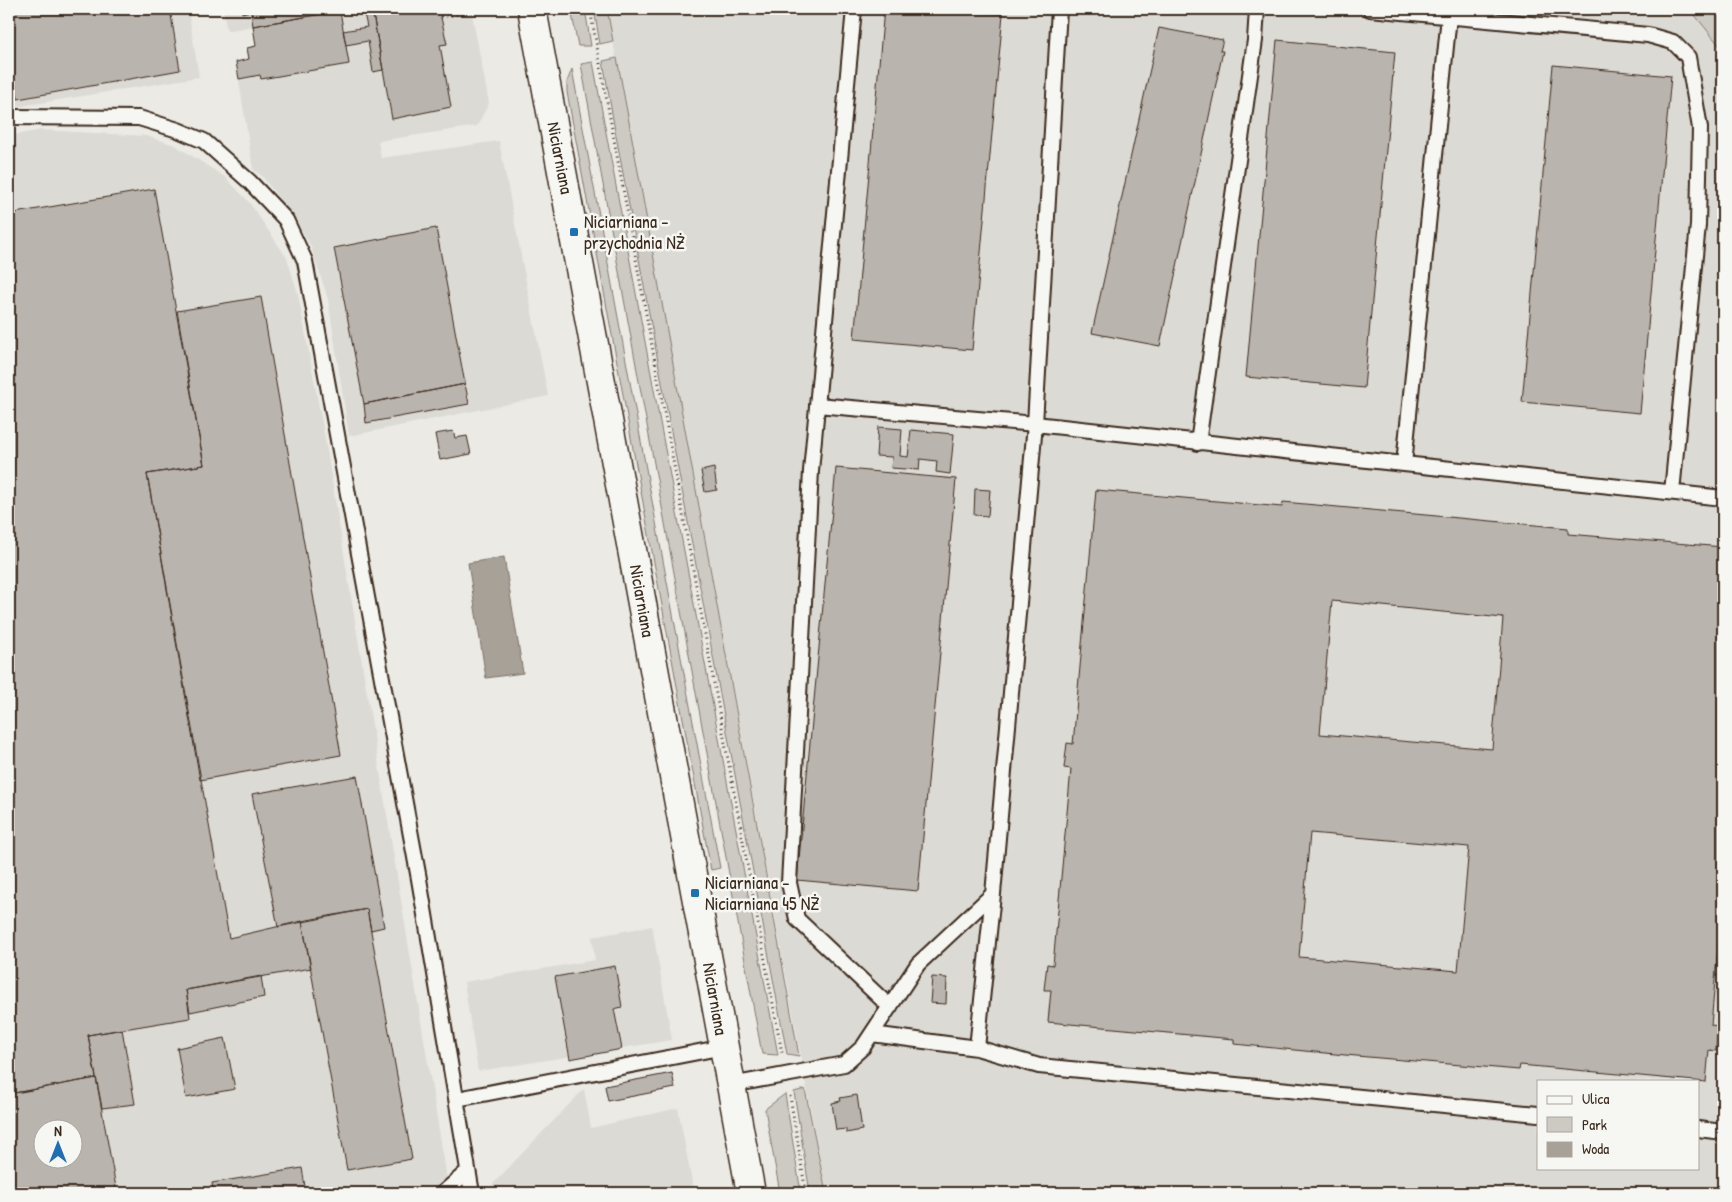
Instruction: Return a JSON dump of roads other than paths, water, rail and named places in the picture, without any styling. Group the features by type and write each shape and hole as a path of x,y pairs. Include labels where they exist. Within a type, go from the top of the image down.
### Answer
{"street":[{"name":"Niciarniana","path":"532,9 751,1193"}],"lane":[{"path":"854,9 811,471 789,884 797,919 890,1007"},
{"path":"976,1048 994,894 1035,424 1059,9"},
{"path":"1198,443 1255,40 1257,9"},
{"path":"1370,9 1648,35 1673,42 1688,57 1700,128 1698,225 1672,492"},
{"path":"1404,464 1449,16"},
{"path":"9,117 139,118 178,130 204,142 250,182 286,220 297,244 304,261 338,436 457,1099 472,1193"},
{"path":"817,405 1035,424 1723,498"},
{"path":"731,1085 844,1064 863,1047 918,964 994,894"},
{"path":"872,1034 976,1048 1039,1066 1537,1114"},
{"path":"457,1099 724,1047"},
{"path":"1700,1129 1723,1132"},
{"path":"442,1193 468,1171"}],"water":[{"path":"504,557 523,673 486,678 468,563"}],"place":[{"name":"Niciarniana - przychodnia NŻ","path":"574,232"},
{"name":"Niciarniana - Niciarniana 45 NŻ","path":"695,893"}]}
